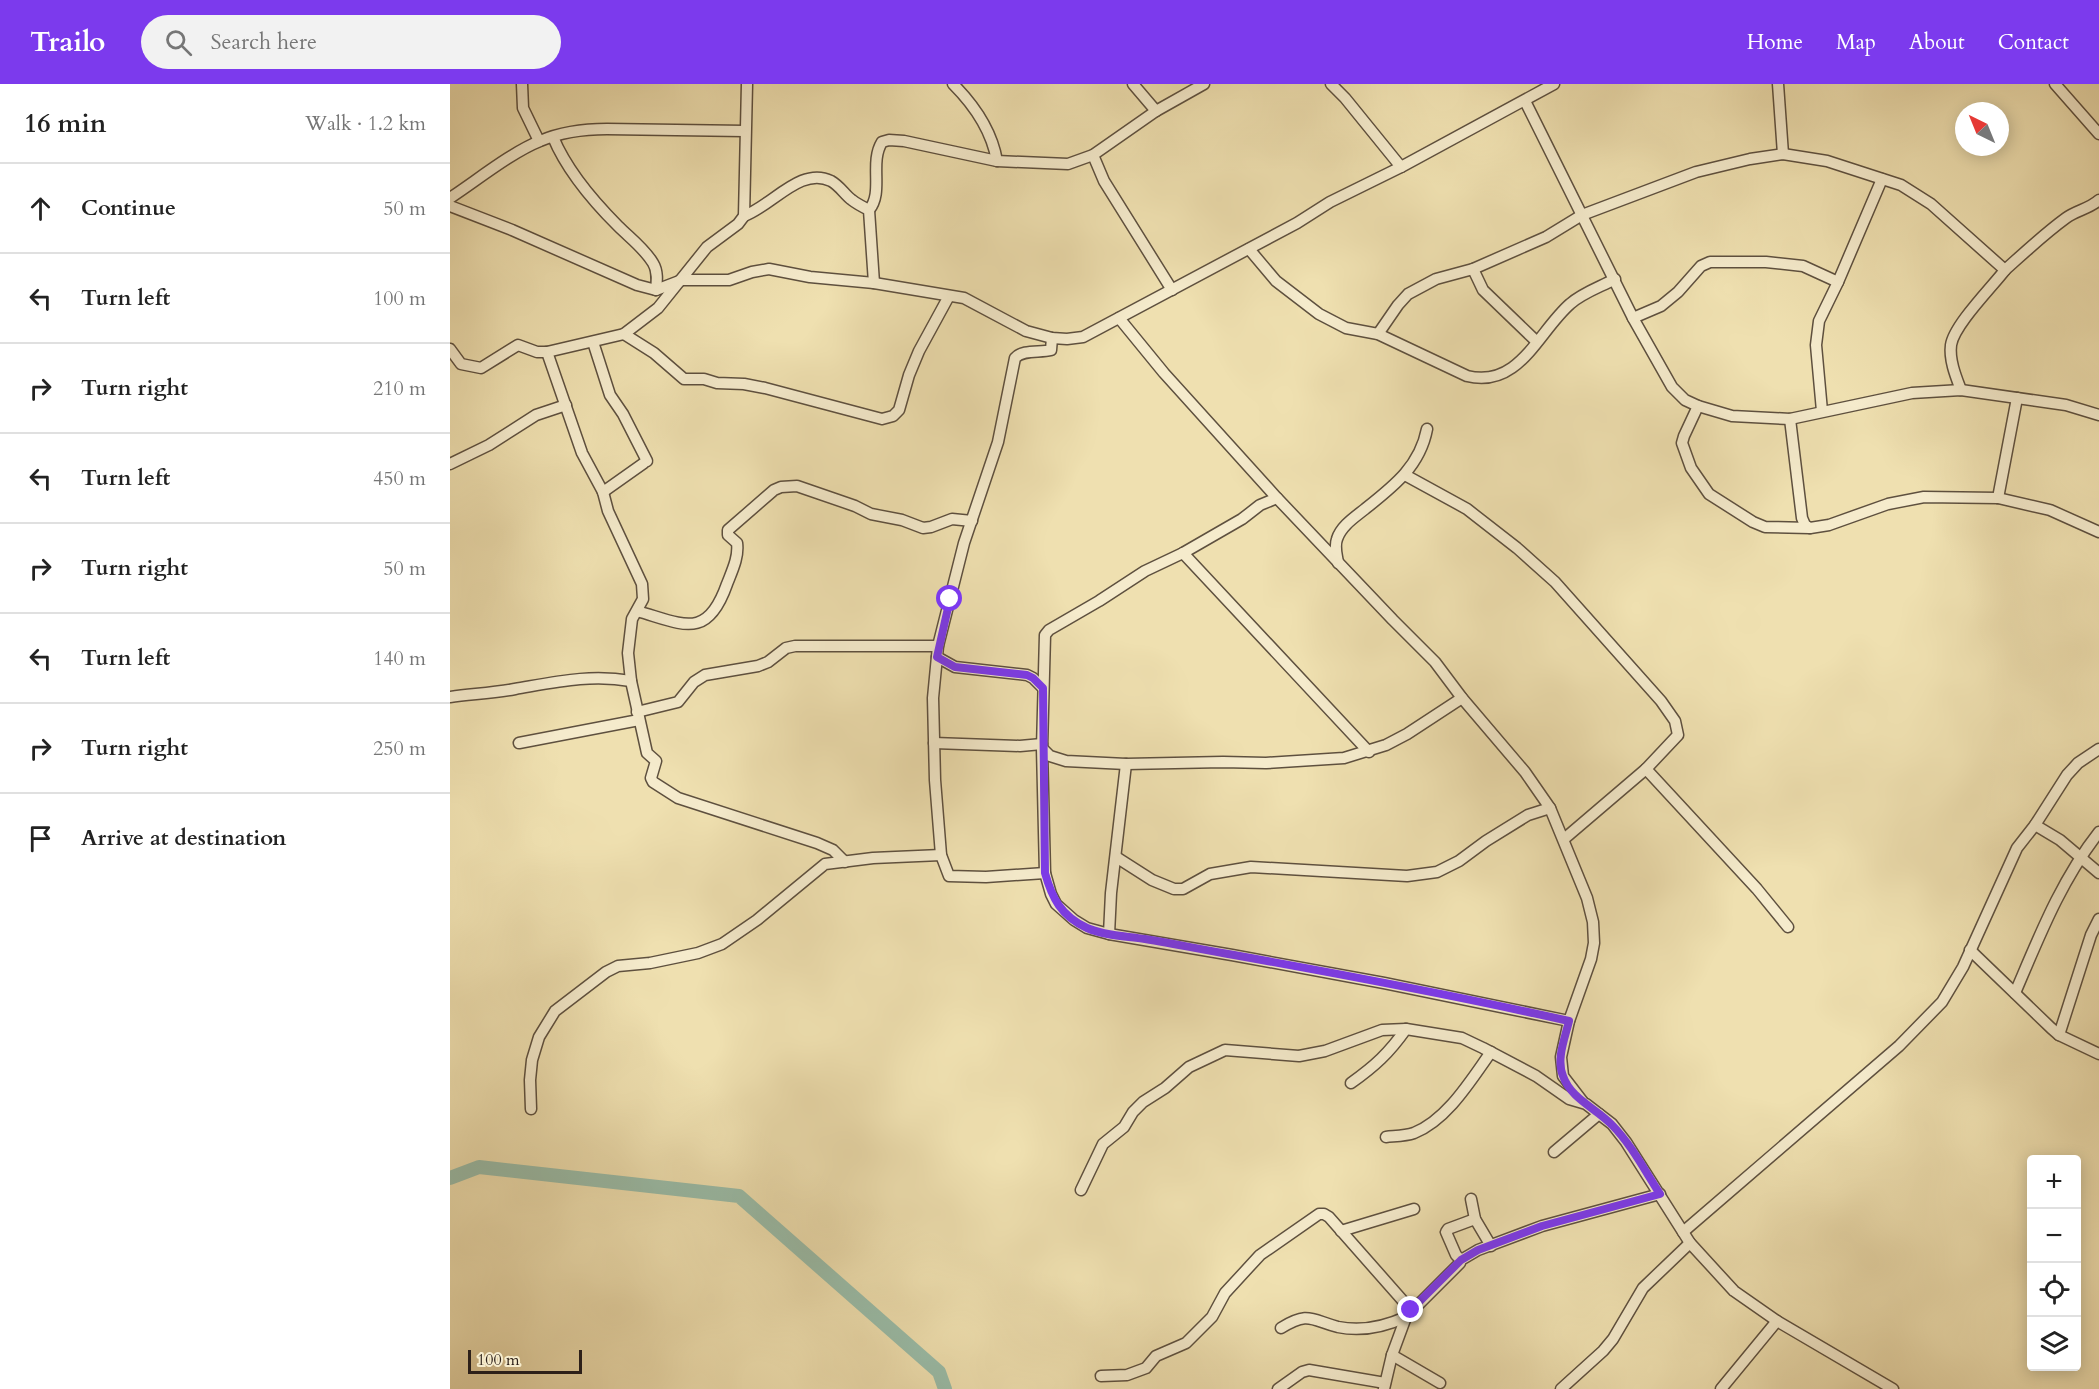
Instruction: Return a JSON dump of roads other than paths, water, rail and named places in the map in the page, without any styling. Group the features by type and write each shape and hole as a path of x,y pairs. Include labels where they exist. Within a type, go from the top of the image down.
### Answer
{"street":[{"path":"522,84 523,108 539,141"},
{"path":"744,216 747,84"},
{"path":"953,84 979,116 993,144 997,161"},
{"path":"1133,84 1156,111"},
{"path":"874,283 869,210 874,202 876,158 882,142 898,140 997,161 1068,164 1093,155 1156,111 1204,84"},
{"path":"1330,84 1401,167"},
{"path":"450,206 512,230 637,285 656,290 682,280 729,280 769,269 810,277 874,283 964,298 1026,332 1067,339 1083,337 1297,223 1330,202 1401,167 1554,84"},
{"path":"1779,84 1783,154"},
{"path":"2055,84 2099,134"},
{"path":"1525,101 1633,318 1672,387 1685,400 1732,416 1790,419 1912,393 1961,390 2066,405 2099,415"},
{"path":"450,198 539,141 586,129 745,131"},
{"path":"553,137 561,156 596,204 654,264 657,277 656,290"},
{"path":"1378,334 1408,294 1436,279 1473,269 1546,237 1582,215 1696,172 1783,154 1827,161 1901,185 1931,204 2005,270"},
{"path":"1093,155 1104,181 1172,290"},
{"path":"450,349 461,364 481,368 518,345 537,352 547,352 624,334 658,308 707,247 738,224 744,216 758,211 803,179 817,177 835,183 853,201 869,210"},
{"path":"1822,411 1816,334 1819,321 1882,179"},
{"path":"1961,390 1953,368 1951,343 1958,329 2005,270 2070,215 2092,206 2099,200"},
{"path":"1249,249 1276,280 1319,314 1346,328 1378,334 1467,376 1483,378 1494,377 1512,369 1570,304 1615,279"},
{"path":"1633,318 1661,306 1701,266 1710,262 1766,262 1803,266 1838,282"},
{"path":"1473,269 1483,290 1536,341"},
{"path":"624,334 654,353 684,379 704,379 717,383 744,384 765,388 882,419 893,416 899,410 919,351 949,296"},
{"path":"1119,318 1164,373 1277,498 1431,657 1461,698 1510,754 1550,808 1587,898 1593,922 1594,943 1586,976 1569,1021 1561,1057 1561,1070 1567,1084 1583,1102 1612,1124 1626,1142 1690,1243 1734,1291 1777,1321 1893,1389"},
{"path":"1045,873 986,877 949,876 942,855 933,698 937,651 972,520 999,442 1015,358 1022,352 1040,353 1051,350 1052,338"},
{"path":"593,342 610,395 623,414 646,462 603,492"},
{"path":"547,352 582,453 603,492 608,511 642,584 643,599 631,623 628,653 631,681 647,754 656,761 651,778 654,784 678,798 817,843 832,850 845,862"},
{"path":"1998,498 2017,398"},
{"path":"450,464 489,445 536,415 566,405"},
{"path":"1698,406 1682,443 1691,468 1709,494 1753,522 1765,526 1810,528 1829,525 1888,504 1924,497 1998,498 2050,510 2099,532"},
{"path":"1790,419 1802,518 1805,525 1810,528"},
{"path":"1338,563 1335,546 1339,534 1352,519 1405,475 1421,453 1427,429"},
{"path":"1405,475 1467,509 1517,548 1555,582 1661,701 1675,721 1678,735 1646,769 1564,839"},
{"path":"637,611 687,625 699,623 712,614 721,602 737,555 737,543 728,535 728,530 774,490 781,487 797,486 855,506 871,514 902,520 922,528 952,519 972,520"},
{"path":"1277,498 1260,505 1242,519 1183,553 1145,571 1047,632 1044,640 1042,746 1045,873 1051,894 1074,920 1087,928 1109,934 1384,983 1569,1021"},
{"path":"1183,553 1369,752"},
{"path":"519,743 638,716 678,702 694,682 705,675 758,666 768,662 786,648 795,646 937,651 955,667 1027,675 1043,688"},
{"path":"450,697 492,693 580,678 607,677 631,681"},
{"path":"1042,746 1050,756 1066,761 1126,764 1266,763 1344,758 1369,752 1407,734 1461,698"},
{"path":"934,743 1042,746"},
{"path":"1683,1232 1899,1046 1942,1002 1970,950 2013,855 2067,775 2078,763 2099,749"},
{"path":"1109,934 1126,764"},
{"path":"1646,769 1758,890 1788,927"},
{"path":"1116,856 1152,880 1174,889 1183,889 1210,874 1251,867 1407,876 1437,872 1459,861 1528,815 1550,808"},
{"path":"2035,825 2060,840 2099,873"},
{"path":"2015,993 2048,918 2079,856 2099,832"},
{"path":"531,1109 531,1070 539,1037 555,1011 596,978 618,966 650,963 698,953 722,944 757,920 825,864 873,858 942,855"},
{"path":"2059,1035 2091,935 2099,919"},
{"path":"1970,950 2059,1035 2099,1054"},
{"path":"1081,1190 1100,1148 1124,1127 1133,1112 1143,1102 1165,1088 1187,1068 1225,1050 1299,1056 1325,1051 1382,1030 1406,1029 1462,1038 1536,1076 1569,1099 1583,1102"},
{"path":"1351,1083 1392,1050 1406,1029"},
{"path":"1386,1137 1406,1135 1425,1127 1456,1101 1491,1052"},
{"path":"1554,1152 1599,1114"},
{"path":"1281,1328 1306,1317 1339,1327 1376,1328 1388,1325 1408,1313 1461,1260 1478,1250 1542,1226 1660,1194"},
{"path":"1471,1199 1476,1219 1491,1246"},
{"path":"1341,1231 1414,1209"},
{"path":"1101,1376 1127,1375 1146,1368 1156,1356 1186,1343 1212,1317 1225,1293 1260,1255 1318,1214 1329,1217 1408,1313"},
{"path":"1461,1260 1446,1232 1448,1229 1476,1219"},
{"path":"1561,1389 1603,1351 1613,1339 1643,1288 1690,1243"},
{"path":"1278,1389 1302,1372 1309,1370 1385,1386 1392,1355 1408,1313"},
{"path":"1721,1389 1777,1321"},
{"path":"1392,1355 1440,1383"}],"waterway":[{"path":"450,1178 479,1167 739,1196 939,1372 945,1389"}]}
